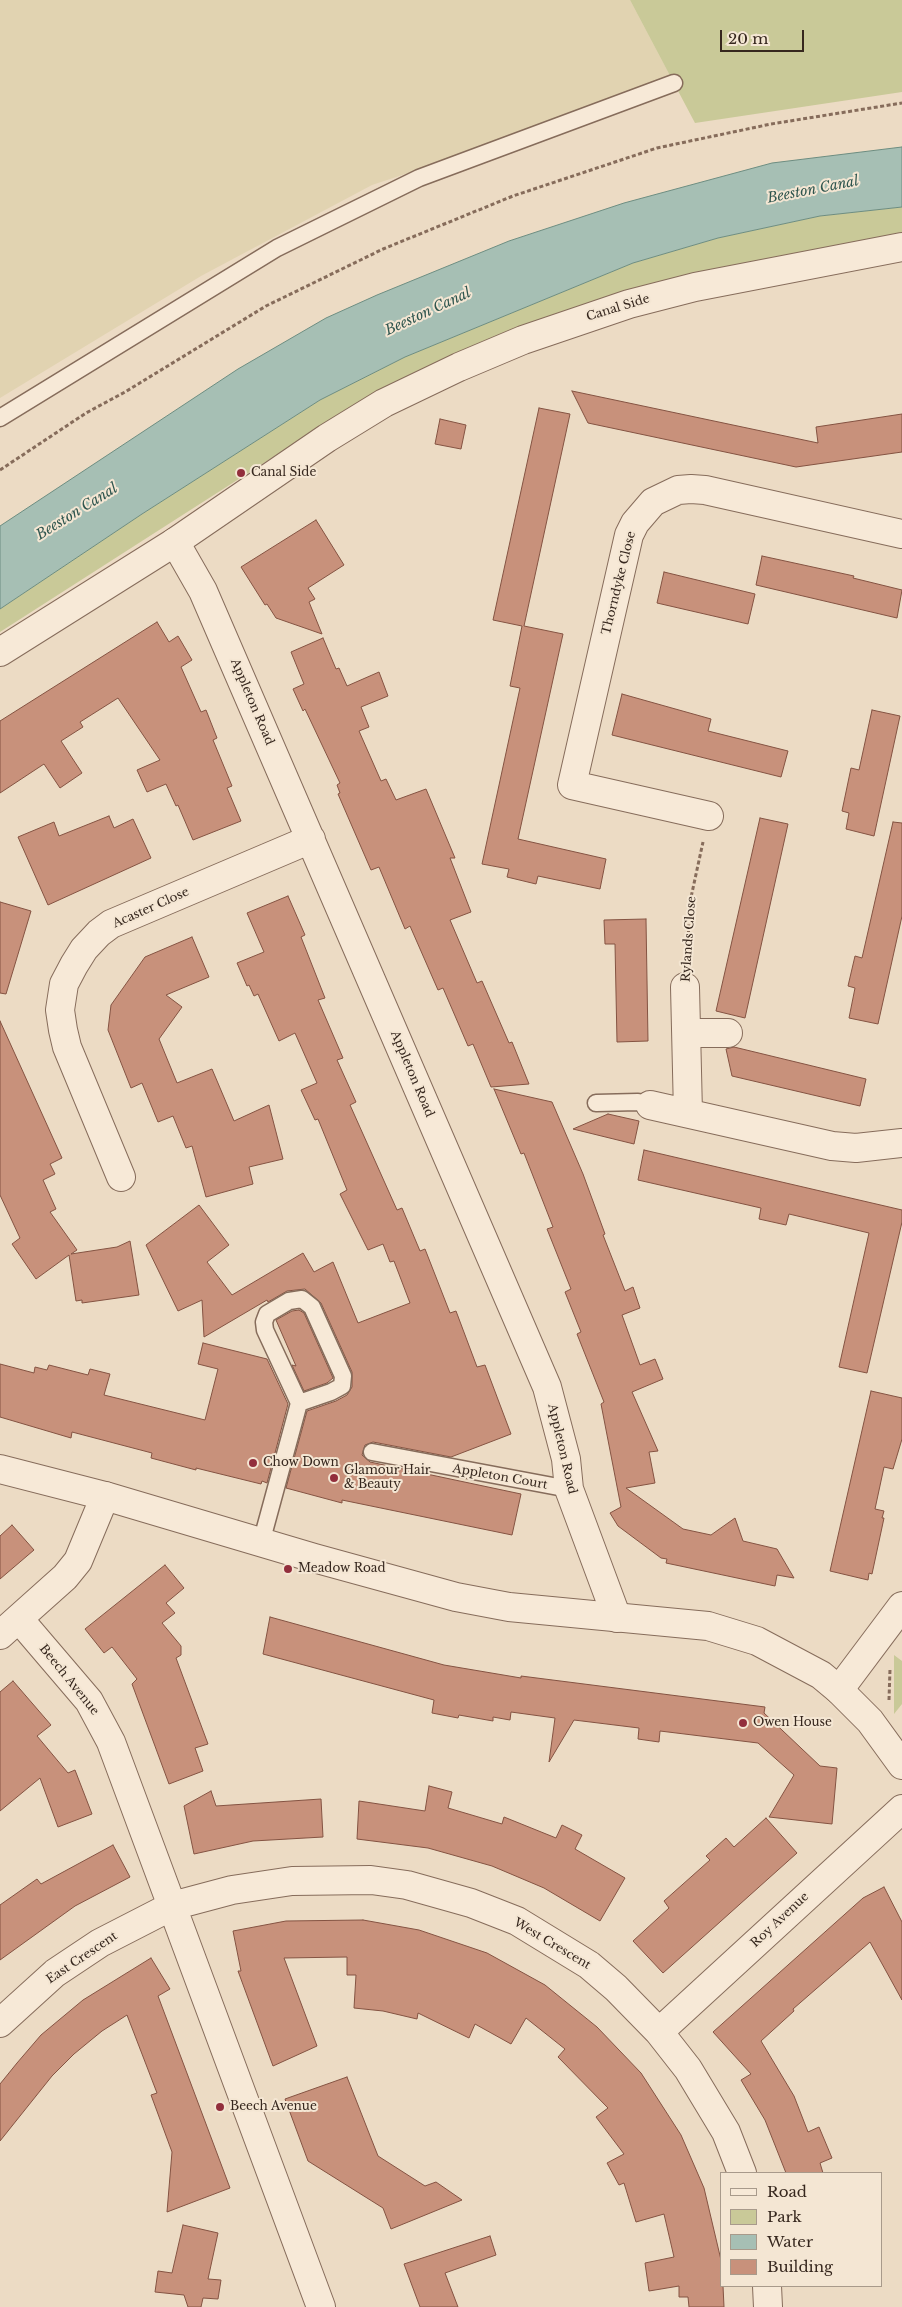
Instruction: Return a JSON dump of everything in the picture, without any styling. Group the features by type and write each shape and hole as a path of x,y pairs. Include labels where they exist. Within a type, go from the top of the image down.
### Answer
{"street":[{"name":"Canal Side","path":"0,652 175,542 327,438 384,403 459,367 523,340 629,304 695,287 902,247"},
{"name":"Thorndyke Close","path":"709,816 572,785 629,534 635,523 653,502 678,490 691,489 705,490 902,534"},
{"name":"Appleton Road","path":"175,542 203,591 547,1386 566,1459 570,1489 617,1618"},
{"name":"Acaster Close","path":"121,1176 67,1047 63,1030 60,1010 64,984 74,964 84,949 112,924 311,839"},
{"name":"Rylands Close","path":"685,987 688,1113"},
{"path":"687,1033 728,1033"},
{"path":"650,1104 832,1146 856,1148 902,1143"},
{"path":"0,1469 105,1496 261,1543 456,1597 508,1607 675,1622 725,1631 757,1641 821,1675 870,1721 895,1754"},
{"path":"9,1627 65,1578 78,1561 105,1496"},
{"path":"839,1690 902,1606"},
{"name":"Beech Avenue","path":"9,1627 89,1702 104,1726 321,2307"},
{"name":"Roy Avenue","path":"659,2032 902,1809"},
{"name":"West Crescent","path":"172,1906 232,1890 292,1881 371,1880 442,1893 517,1921 589,1965 616,1988 659,2032 709,2100 726,2132 742,2172"},
{"name":"East Crescent","path":"0,2023 55,1973 100,1942 172,1906"},
{"path":"767,2287 768,2307"}],"lane":[{"path":"0,418 277,248 419,178 674,83"},
{"path":"596,1103 638,1102 650,1104"},
{"path":"261,1543 299,1403 265,1330 264,1322 267,1314 289,1301 302,1299 312,1307 343,1376 342,1386 331,1392 299,1403"},
{"name":"Appleton Court","path":"372,1452 570,1489"}],"path":[{"path":"0,470 86,413 125,392 266,306 383,249 513,196 657,148 771,124 902,103"},
{"name":"Rylands Close","path":"685,987 690,902 709,816"},
{"path":"890,1668 895,1754"}],"shaded area":[{"path":"0,0 630,0 675,85 372,185 201,276 0,398"}],"green space":[{"path":"630,0 902,0 902,92 695,123"},
{"path":"902,207 902,235 776,257 652,284 348,409 0,632 0,609 142,514 320,400 405,357 633,263 718,238 820,216"},
{"path":"894,1655 902,1661 902,1704 894,1714"}],"water":[{"name":"Beeston Canal","path":"902,147 902,207 820,216 718,238 633,263 405,357 320,400 142,514 0,609 0,526 238,369 326,318 509,241 624,203 772,163"}],"building":[{"path":"572,391 818,443 816,427 902,414 902,452 796,467 588,423"},
{"path":"539,408 570,414 524,626 563,634 518,839 606,859 600,889 538,876 536,884 507,877 509,869 482,864 520,688 510,686 522,626 493,620"},
{"path":"440,419 466,425 461,449 435,444"},
{"path":"316,520 344,565 308,588 315,599 309,602 322,634 276,618 267,604 265,605 241,567"},
{"path":"762,556 854,576 853,578 902,590 897,618 756,585"},
{"path":"664,572 755,594 748,624 657,603"},
{"path":"157,622 169,642 178,636 192,660 181,667 201,712 206,710 217,738 213,740 232,786 227,788 241,821 193,840 178,805 176,806 166,784 147,792 137,770 160,760 118,698 80,722 83,727 61,741 82,773 60,788 44,764 0,793 0,721"},
{"path":"323,638 336,669 339,668 347,686 379,672 388,696 361,707 369,727 359,731 381,781 386,779 396,800 426,789 455,858 450,858 471,912 450,920 477,983 482,981 509,1043 512,1042 529,1084 491,1087 473,1044 468,1046 443,988 438,990 410,926 405,929 379,867 371,870 338,794 340,793 337,785 340,783 305,709 303,711 293,689 304,684 291,652"},
{"path":"622,694 711,719 708,731 788,751 781,777 612,735"},
{"path":"872,710 900,716 874,836 846,829 849,813 842,811 851,768 859,770"},
{"path":"109,816 114,828 133,819 151,858 48,905 18,837 54,822 59,836"},
{"path":"760,818 788,824 745,1018 716,1011"},
{"path":"893,822 902,823 902,916 878,1024 849,1018 855,988 848,986 855,956 862,958"},
{"path":"288,896 305,935 301,937 325,998 318,1000 343,1058 337,1060 356,1102 350,1105 397,1210 402,1208 420,1251 425,1249 450,1313 456,1311 477,1367 485,1365 511,1434 451,1457 373,1442 365,1445 362,1455 370,1462 521,1494 512,1535 342,1500 342,1503 286,1488 307,1411 336,1401 347,1395 352,1387 352,1372 321,1303 305,1289 287,1291 268,1302 267,1300 204,1337 202,1300 178,1311 146,1245 199,1205 229,1245 207,1262 232,1295 303,1253 314,1272 333,1262 358,1323 410,1303 394,1261 390,1262 383,1244 368,1250 340,1194 347,1190 318,1119 315,1120 301,1090 317,1083 295,1033 279,1041 258,994 254,996 249,985 247,986 237,963 264,952 247,913"},
{"path":"0,902 31,911 6,994 0,993"},
{"path":"646,919 648,1041 617,1042 615,944 605,944 604,920"},
{"path":"192,937 209,977 166,995 182,1007 159,1039 177,1083 212,1069 234,1121 269,1105 283,1159 249,1167 253,1184 206,1197 192,1146 186,1148 173,1116 158,1122 142,1083 131,1088 108,1030 111,1005 145,957"},
{"path":"0,1021 62,1158 50,1164 55,1174 43,1180 56,1209 50,1212 77,1250 71,1254 117,1247 130,1241 139,1295 82,1303 82,1300 76,1301 69,1255 36,1279 12,1244 20,1238 0,1195"},
{"path":"734,1047 866,1079 860,1106 732,1076 726,1049"},
{"path":"494,1089 552,1102 583,1174 605,1234 603,1235 625,1291 633,1287 640,1308 622,1315 640,1365 655,1359 663,1379 632,1392 658,1451 649,1452 655,1483 626,1488 683,1529 711,1535 735,1518 743,1541 777,1549 794,1578 777,1575 775,1586 666,1563 667,1559 661,1558 618,1526 610,1513 621,1507 601,1404 604,1402 577,1334 581,1332 565,1292 571,1289 547,1229 553,1227 524,1153 521,1154"},
{"path":"608,1114 639,1121 634,1144 573,1129"},
{"path":"644,1150 902,1210 902,1222 867,1373 839,1367 869,1233 789,1214 786,1225 759,1219 761,1208 638,1180"},
{"path":"299,1310 304,1313 333,1378 327,1383 304,1391 292,1365 296,1366 276,1320 292,1311"},
{"path":"203,1343 267,1359 288,1404 267,1483 262,1481 261,1484 196,1468 196,1470 151,1458 152,1453 72,1432 71,1438 0,1417 0,1364 34,1373 35,1367 47,1370 49,1365 88,1375 90,1369 110,1374 104,1395 205,1420 218,1369 198,1364"},
{"path":"871,1391 902,1398 902,1439 893,1469 884,1467 875,1509 884,1511 882,1518 884,1518 872,1574 869,1573 868,1580 830,1571"},
{"path":"12,1525 34,1550 0,1579 0,1536"},
{"path":"165,1565 184,1588 166,1603 175,1613 162,1623 181,1646 181,1655 176,1658 208,1744 195,1748 203,1771 169,1784 132,1684 137,1679 112,1647 104,1653 85,1629"},
{"path":"270,1617 444,1665 521,1678 521,1676 765,1707 764,1713 820,1766 837,1768 832,1824 769,1817 794,1775 758,1743 660,1731 659,1742 638,1739 639,1728 574,1720 549,1762 555,1718 511,1712 510,1720 493,1717 493,1721 459,1715 458,1718 432,1713 434,1700 263,1654"},
{"path":"13,1681 51,1725 37,1736 68,1773 75,1770 92,1814 58,1827 40,1778 0,1811 0,1692"},
{"path":"429,1786 452,1792 448,1808 502,1824 504,1817 556,1838 562,1825 582,1835 575,1849 625,1878 600,1921 544,1888 492,1866 428,1848 357,1839 359,1801 425,1811"},
{"path":"211,1791 216,1806 321,1799 323,1837 253,1841 194,1854 184,1806"},
{"path":"766,1818 797,1853 663,1973 633,1941 669,1908 664,1901 710,1860 706,1856 726,1838 734,1847"},
{"path":"113,1845 130,1877 75,1906 0,1960 0,1905 37,1879 41,1884"},
{"path":"884,1887 902,1922 902,2000 870,1942 793,2009 794,2011 761,2041 794,2096 808,2132 819,2127 832,2158 820,2163 823,2172 786,2172 765,2120 741,2080 751,2074 713,2032 863,1898"},
{"path":"363,1920 419,1930 487,1953 545,1985 597,2027 641,2073 681,2135 704,2188 720,2256 720,2287 723,2287 724,2307 689,2307 688,2297 679,2297 679,2286 649,2291 645,2263 674,2257 664,2214 636,2222 624,2183 619,2185 607,2163 624,2154 596,2117 608,2108 558,2057 565,2049 526,2018 511,2044 475,2024 469,2038 418,2013 417,2019 383,2011 354,2008 356,1975 347,1975 347,1957 284,1958 317,2046 273,2066 238,1971 241,1971 233,1931 286,1921"},
{"path":"151,1958 170,1989 158,1996 230,2188 167,2212 172,2152 151,2095 157,2093 127,2015 102,2031 74,2054 52,2076 0,2141 0,2084 17,2063 41,2035 83,2000"},
{"path":"347,2077 378,2156 425,2186 436,2182 462,2200 391,2229 383,2208 308,2161 285,2099"},
{"path":"183,2225 218,2233 208,2279 221,2280 218,2299 203,2298 201,2307 188,2307 184,2295 155,2292 158,2271 172,2273"},
{"path":"490,2236 496,2255 445,2273 458,2307 420,2307 404,2264"}],"place":[{"name":"Canal Side","path":"241,473"},
{"name":"Chow Down","path":"253,1463"},
{"name":"Glamour Hair & Beauty","path":"334,1478"},
{"name":"Meadow Road","path":"288,1569"},
{"name":"Owen House","path":"743,1723"},
{"name":"Beech Avenue","path":"220,2107"}]}
